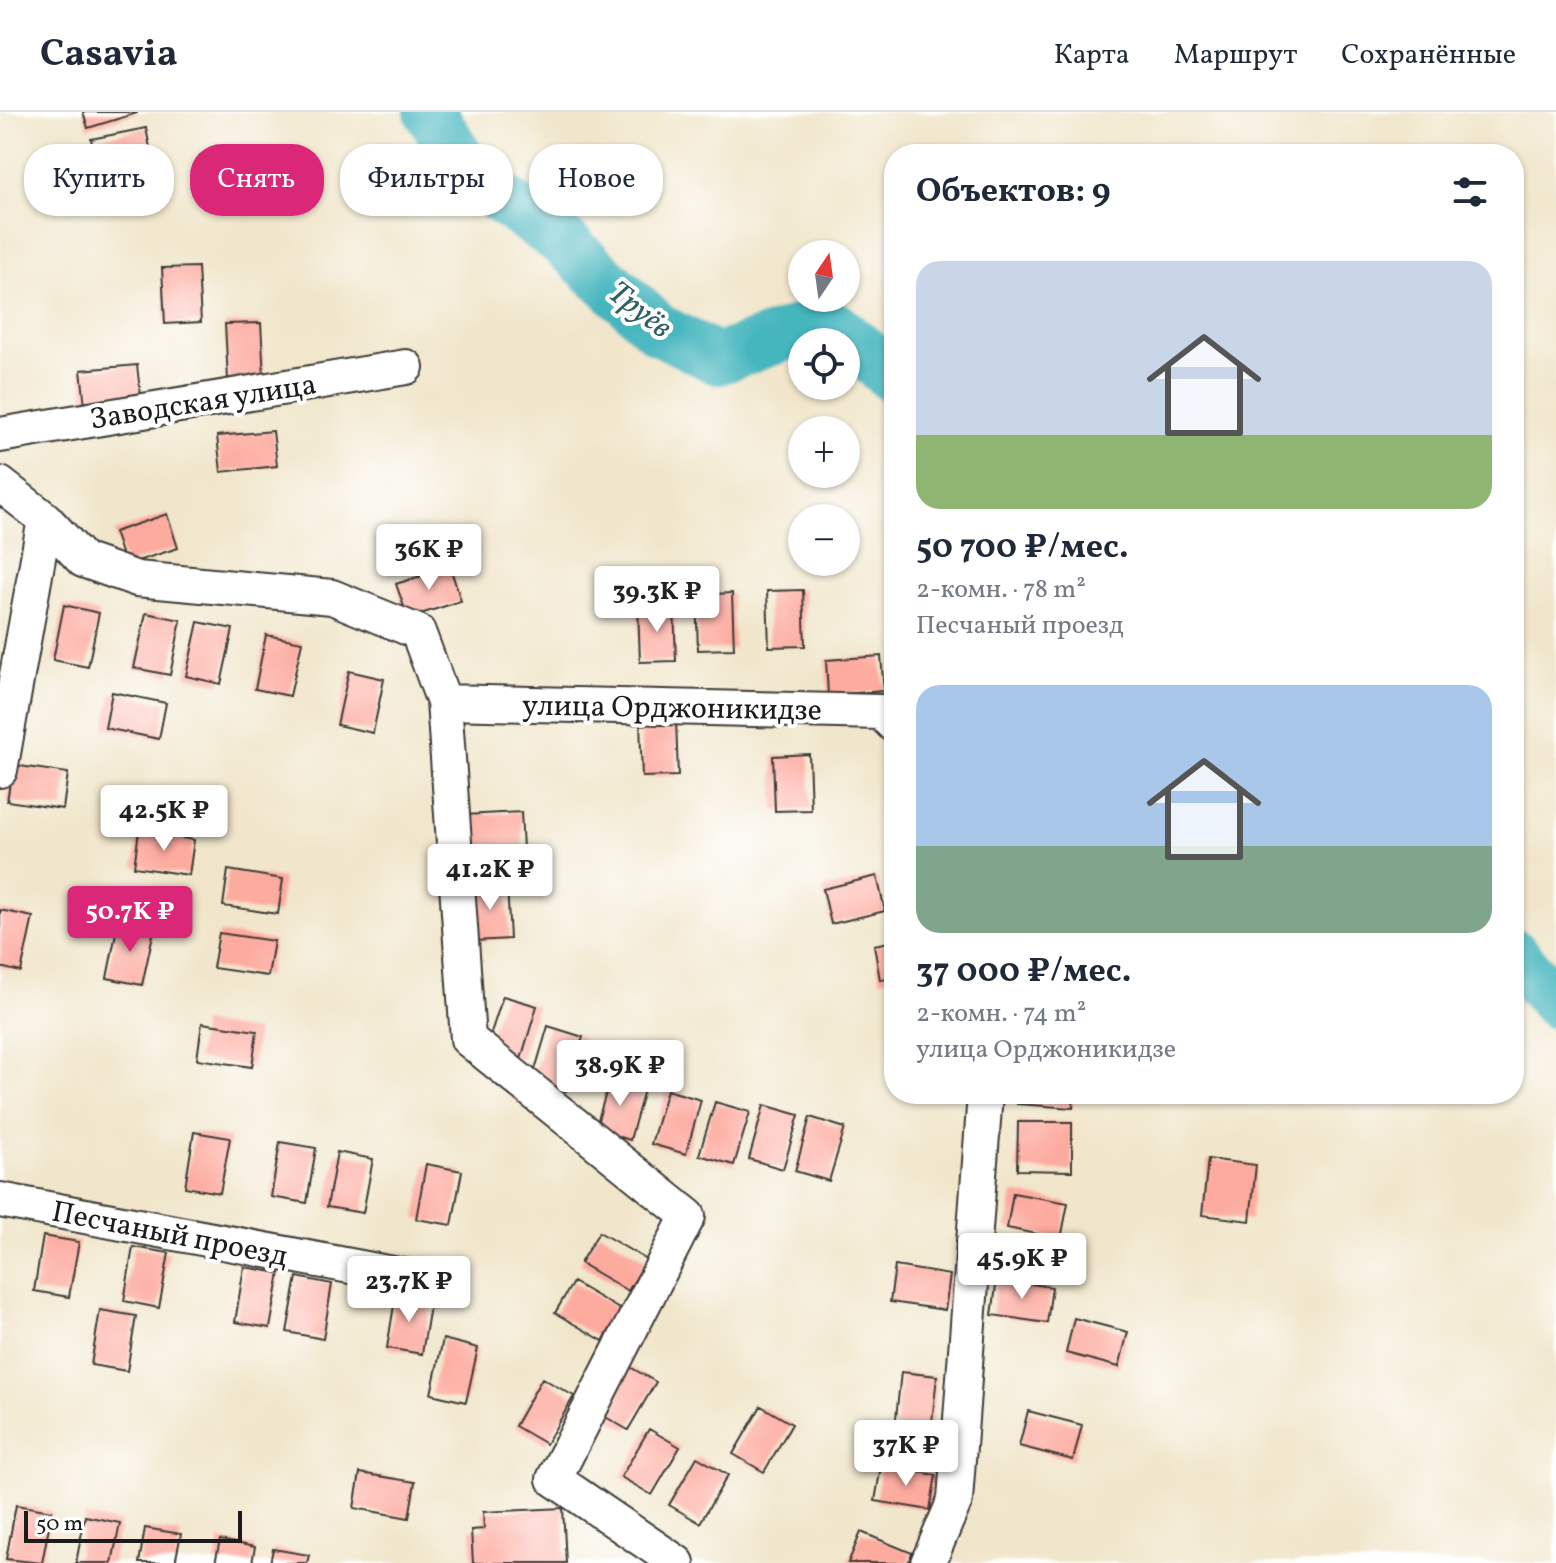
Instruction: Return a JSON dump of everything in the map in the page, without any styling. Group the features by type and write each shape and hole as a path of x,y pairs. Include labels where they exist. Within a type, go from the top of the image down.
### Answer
{"street":[{"name":"Заводская улица","path":"0,435 406,367"},
{"path":"0,484 45,519 83,560 137,579 332,597 418,632 444,702 468,1039 688,1216 554,1479 677,1563"},
{"path":"0,770 45,519"},
{"name":"улица Орджоникидзе","path":"444,702 881,712 884,715"},
{"path":"928,1563 955,1500 984,1104"},
{"name":"Песчаный проезд","path":"0,1200 435,1282"}],"building":[{"path":"83,112 137,112 137,113 88,128"},
{"path":"146,128 149,144 92,144 91,139"},
{"path":"198,267 201,322 165,324 162,268"},
{"path":"261,323 264,378 228,380 225,324"},
{"path":"137,365 141,400 85,406 81,370"},
{"path":"273,431 277,466 221,472 217,436"},
{"path":"167,514 178,548 125,565 114,532"},
{"path":"450,567 461,601 408,618 396,584"},
{"path":"803,590 805,646 769,647 767,591"},
{"path":"732,593 734,649 698,650 696,595"},
{"path":"64,605 99,613 88,667 53,660"},
{"path":"674,605 676,661 640,662 638,606"},
{"path":"146,613 181,620 170,675 134,668"},
{"path":"198,622 233,629 221,684 186,676"},
{"path":"266,635 302,642 290,696 255,689"},
{"path":"881,656 884,691 828,695 826,660"},
{"path":"349,671 384,679 373,733 337,725"},
{"path":"112,692 166,703 159,739 105,728"},
{"path":"676,720 678,776 642,777 640,722"},
{"path":"809,754 811,810 775,811 773,756"},
{"path":"13,765 68,773 63,809 7,801"},
{"path":"521,812 523,849 467,851 465,815"},
{"path":"139,831 194,840 189,875 134,867"},
{"path":"228,870 283,879 278,914 223,906"},
{"path":"877,876 884,911 831,924 823,889"},
{"path":"507,884 510,939 474,941 471,885"},
{"path":"0,910 33,917 21,972 0,967"},
{"path":"118,923 154,930 142,985 107,978"},
{"path":"219,933 274,941 268,976 213,968"},
{"path":"884,943 884,979 880,980 874,945"},
{"path":"503,996 537,1006 521,1059 486,1048"},
{"path":"202,1023 257,1031 252,1067 197,1059"},
{"path":"548,1026 583,1037 566,1091 532,1080"},
{"path":"611,1076 645,1086 630,1140 595,1130"},
{"path":"667,1090 701,1100 686,1154 651,1144"},
{"path":"715,1102 750,1112 734,1165 699,1155"},
{"path":"1017,1104 1073,1104 1073,1108"},
{"path":"764,1105 799,1115 783,1169 749,1159"},
{"path":"810,1117 845,1128 829,1181 795,1171"},
{"path":"1018,1122 1072,1122 1072,1171 1017,1170"},
{"path":"194,1132 230,1138 220,1193 185,1187"},
{"path":"280,1142 316,1148 307,1203 271,1197"},
{"path":"337,1152 373,1159 363,1213 327,1207"},
{"path":"1208,1159 1256,1165 1250,1221 1202,1215"},
{"path":"426,1164 462,1171 452,1225 416,1219"},
{"path":"1013,1193 1068,1203 1061,1239 1007,1228"},
{"path":"599,1232 647,1260 628,1291 580,1263"},
{"path":"43,1236 79,1242 69,1297 34,1291"},
{"path":"133,1247 169,1253 159,1308 124,1301"},
{"path":"895,1266 950,1275 945,1310 890,1302"},
{"path":"244,1267 280,1273 270,1328 235,1322"},
{"path":"297,1277 332,1284 323,1339 287,1332"},
{"path":"997,1279 1052,1287 1047,1323 992,1315"},
{"path":"573,1282 621,1310 603,1341 555,1313"},
{"path":"396,1293 431,1300 422,1354 387,1348"},
{"path":"100,1310 136,1316 127,1371 91,1365"},
{"path":"1074,1318 1128,1332 1119,1367 1066,1353"},
{"path":"443,1339 478,1348 466,1402 431,1394"},
{"path":"625,1364 656,1382 628,1430 597,1412"},
{"path":"901,1372 937,1376 931,1431 895,1427"},
{"path":"542,1378 574,1396 546,1444 515,1426"},
{"path":"761,1406 792,1424 764,1472 733,1454"},
{"path":"1028,1411 1082,1425 1073,1460 1019,1446"},
{"path":"649,1429 680,1447 652,1495 621,1477"},
{"path":"697,1457 728,1475 700,1523 669,1505"},
{"path":"881,1466 936,1475 930,1510 875,1501"},
{"path":"360,1473 415,1482 409,1518 354,1508"},
{"path":"16,1505 52,1511 42,1563 6,1559"},
{"path":"563,1508 566,1563 473,1563 471,1530 484,1529 483,1512"},
{"path":"85,1516 120,1523 112,1563 76,1563"},
{"path":"145,1528 181,1534 175,1563 139,1563"},
{"path":"861,1532 912,1553 908,1563 848,1563"},
{"path":"220,1540 255,1547 252,1563 215,1563"},
{"path":"273,1549 309,1555 307,1563 270,1563"}],"waterway":[{"name":"Труёв","path":"430,112 472,179 560,239 658,329 718,359 811,326 836,328 884,369"},
{"name":"Труёв","path":"1524,966 1556,1003"}]}
